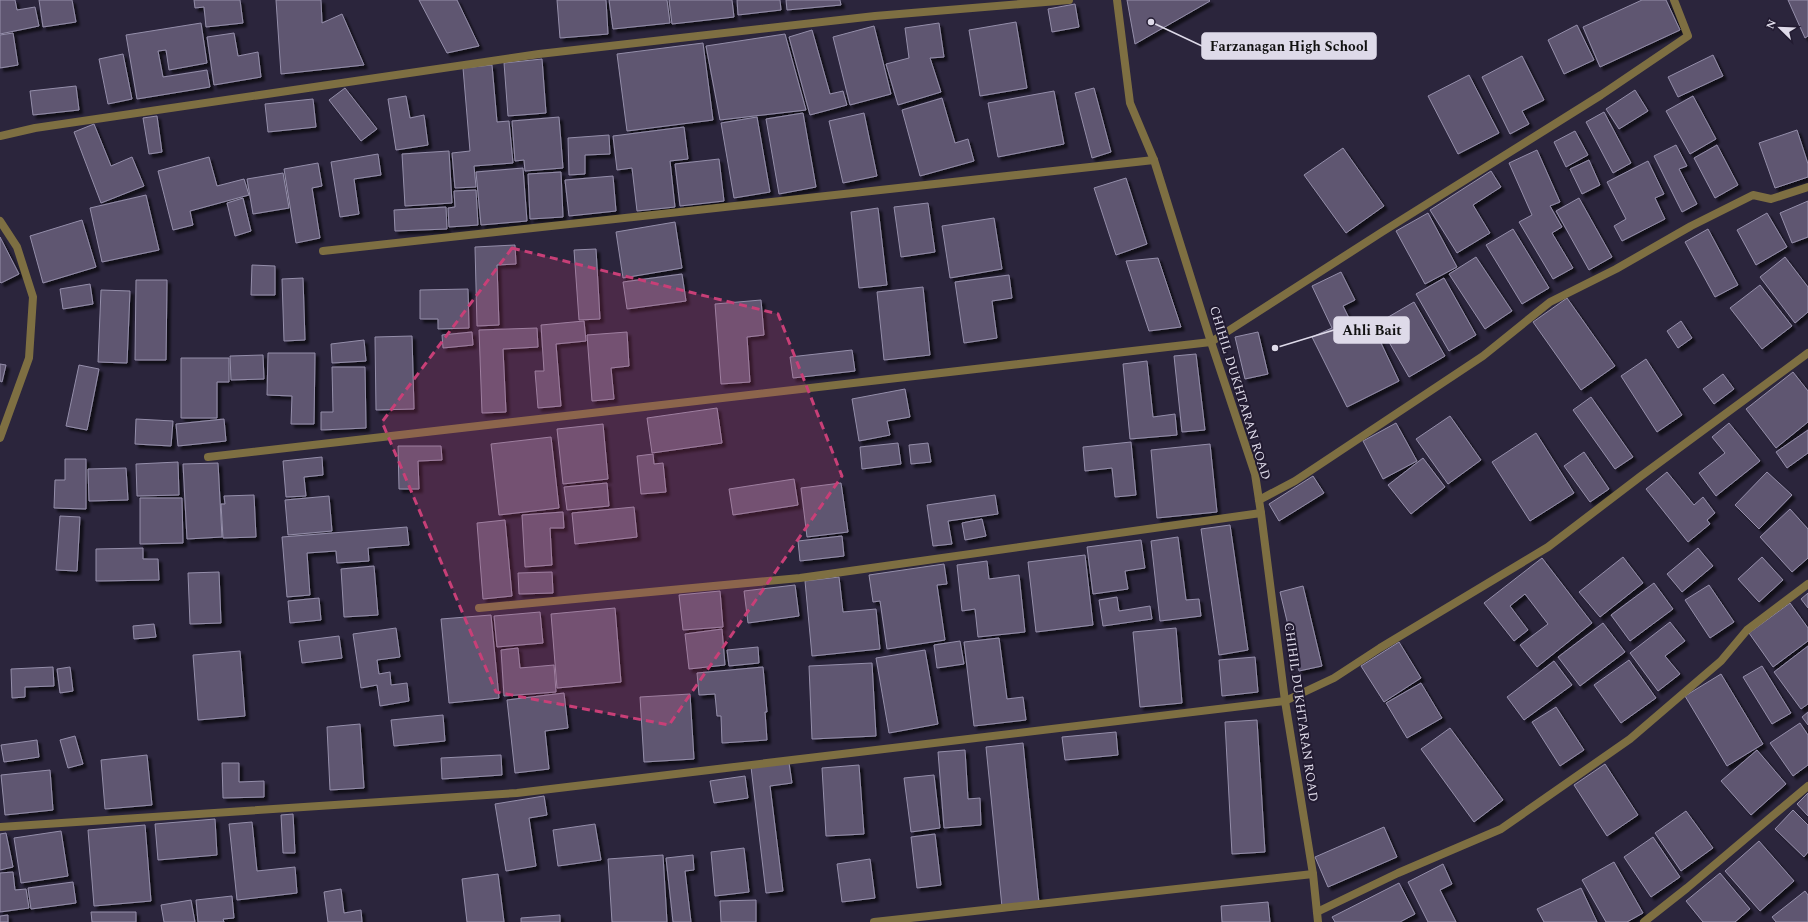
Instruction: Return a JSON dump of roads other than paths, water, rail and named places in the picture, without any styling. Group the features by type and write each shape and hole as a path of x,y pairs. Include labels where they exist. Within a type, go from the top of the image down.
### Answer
{"street":[{"path":"0,136 42,127 539,54 875,16 1068,0"},
{"name":"CHIHIL DUKHTARAN ROAD","path":"1117,0 1130,103 1154,160 1211,342 1255,474 1285,701 1313,874 1318,922"},
{"path":"208,457 1211,342 1382,232 1601,95 1688,36 1674,0"},
{"path":"324,251 1154,160"},
{"path":"1259,500 1294,481 1464,370 1550,302 1616,269 1692,226 1753,194 1771,199 1808,187"},
{"path":"0,221 16,247 33,297 29,358 0,438"},
{"path":"0,827 517,793 1285,701 1334,678 1380,648 1466,598 1548,547 1641,476 1808,353"},
{"path":"479,608 800,578 1261,513"},
{"path":"1317,912 1398,873 1501,829 1630,739 1721,660 1747,630 1808,584"},
{"path":"1644,922 1748,838 1808,786"},
{"path":"874,922 1313,874"}],"place":[{"name":"Farzanagan High School","path":"1151,22"},
{"name":"Ahli Bait","path":"1275,348"}]}
